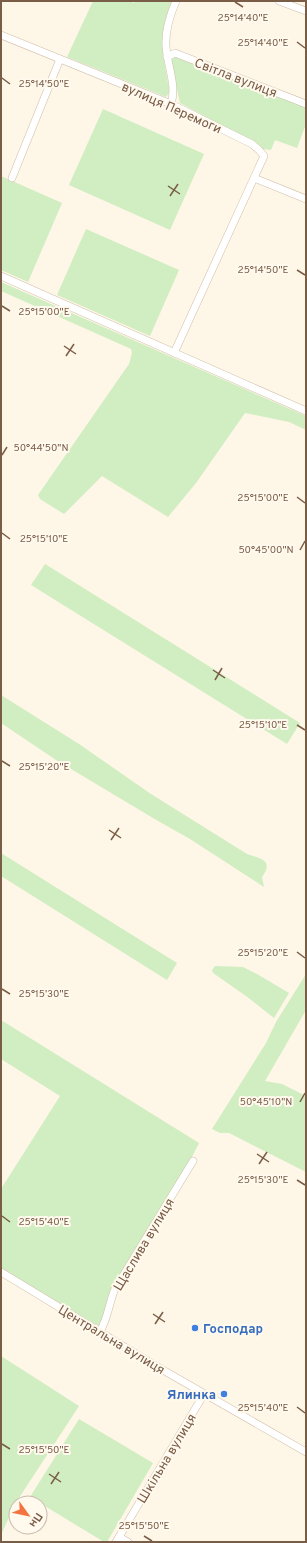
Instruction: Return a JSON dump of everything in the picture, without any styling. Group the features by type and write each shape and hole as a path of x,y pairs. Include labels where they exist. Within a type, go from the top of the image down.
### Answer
{"street":[{"path":"172,104 174,95 167,57 166,32 176,1"},
{"path":"279,1 306,11"},
{"name":"вулиця Перемоги","path":"1,35 172,104 252,144 264,156 254,178"},
{"name":"Світла вулиця","path":"167,57 175,53 306,104"},
{"path":"12,178 60,59"},
{"path":"174,353 254,178 306,199"},
{"path":"1,276 306,412"},
{"name":"Щаслива вулиця","path":"100,1331 104,1325 109,1304 115,1289 193,1161"},
{"name":"Центральна вулиця","path":"1,1272 204,1394 306,1452"},
{"name":"Шкільна вулиця","path":"118,1539 204,1394"},
{"path":"118,1539 128,1542"}],"green space":[{"path":"93,1 129,1 134,3 135,1 172,1 163,36 165,68 170,92 166,97 67,57"},
{"path":"176,57 306,107 306,124 297,148 275,140 271,150 262,149 256,144 180,103 170,59"},
{"path":"103,109 204,154 170,230 69,185"},
{"path":"1,176 62,203 28,282 1,270"},
{"path":"86,229 179,270 150,336 57,295"},
{"path":"1,282 306,416 306,430 289,422 245,413 196,483 168,517 102,476 64,514 40,499 38,495 129,364 132,353 131,349 1,291"},
{"path":"45,564 300,723 287,744 31,585"},
{"path":"1,695 79,744 151,794 247,854 264,861 267,867 262,877 264,887 190,839 56,760 1,723"},
{"path":"1,853 177,963 167,980 1,876"},
{"path":"215,966 243,967 289,993 274,1018 213,973 212,970"},
{"path":"306,974 306,1010 265,1081 282,1084 306,1096 306,1172 229,1133 220,1133 212,1129 266,1043 276,1022"},
{"path":"1,1020 199,1143 188,1165 130,1261 102,1323 98,1326 1,1268 1,1189 60,1096 1,1059"},
{"path":"1,1356 79,1406 21,1495 8,1495 8,1520 1,1535"},
{"path":"79,1419 153,1463 107,1542 104,1542 48,1508 48,1495 31,1495"}],"place":[{"name":"Господар","path":"195,1328"},
{"name":"Ялинка","path":"224,1394"}]}
